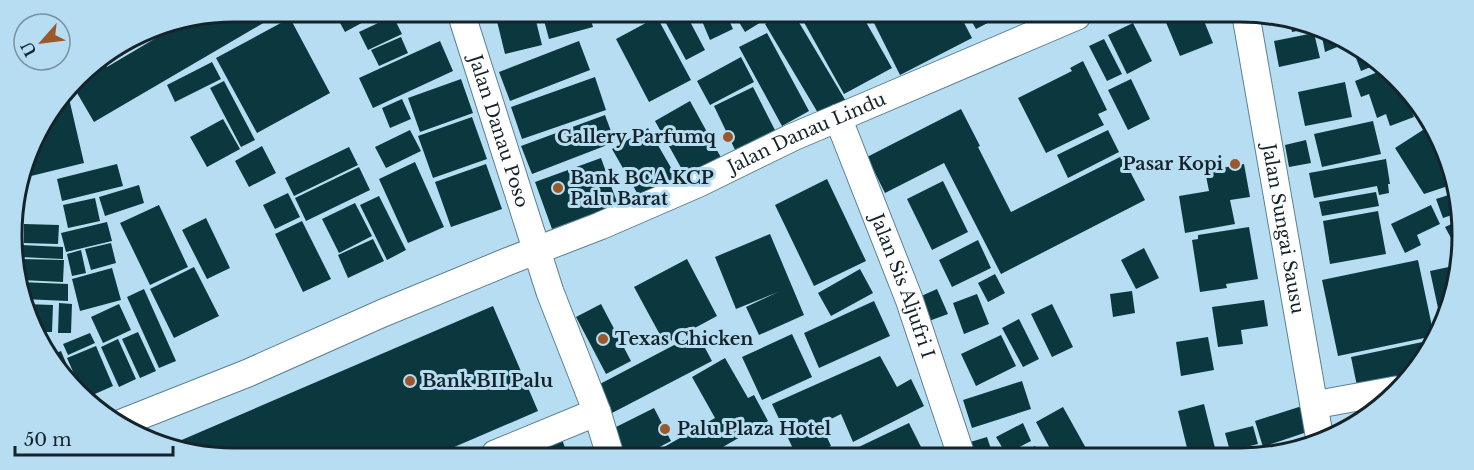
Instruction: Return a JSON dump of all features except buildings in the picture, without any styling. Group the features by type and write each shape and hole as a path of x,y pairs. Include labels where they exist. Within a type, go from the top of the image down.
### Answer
{"street":[{"name":"Jalan Danau Lindu","path":"130,420 248,373 383,313 600,226 699,183 793,137 1060,22"},
{"name":"Jalan Danau Poso","path":"464,23 550,292 597,412 608,448"},
{"name":"Jalan Sungai Sausu","path":"1247,23 1319,432"},
{"name":"Jalan Sis Aljufri I","path":"838,118 909,299 960,448"},
{"path":"1314,405 1381,393"},
{"path":"510,448 597,412"}],"place":[{"name":"Gallery Parfumq","path":"728,137"},
{"name":"Pasar Kopi","path":"1235,164"},
{"name":"Bank BCA KCP Palu Barat","path":"558,188"},
{"name":"Texas Chicken","path":"603,339"},
{"name":"Bank BII Palu","path":"410,381"},
{"name":"Palu Plaza Hotel","path":"665,429"}]}
